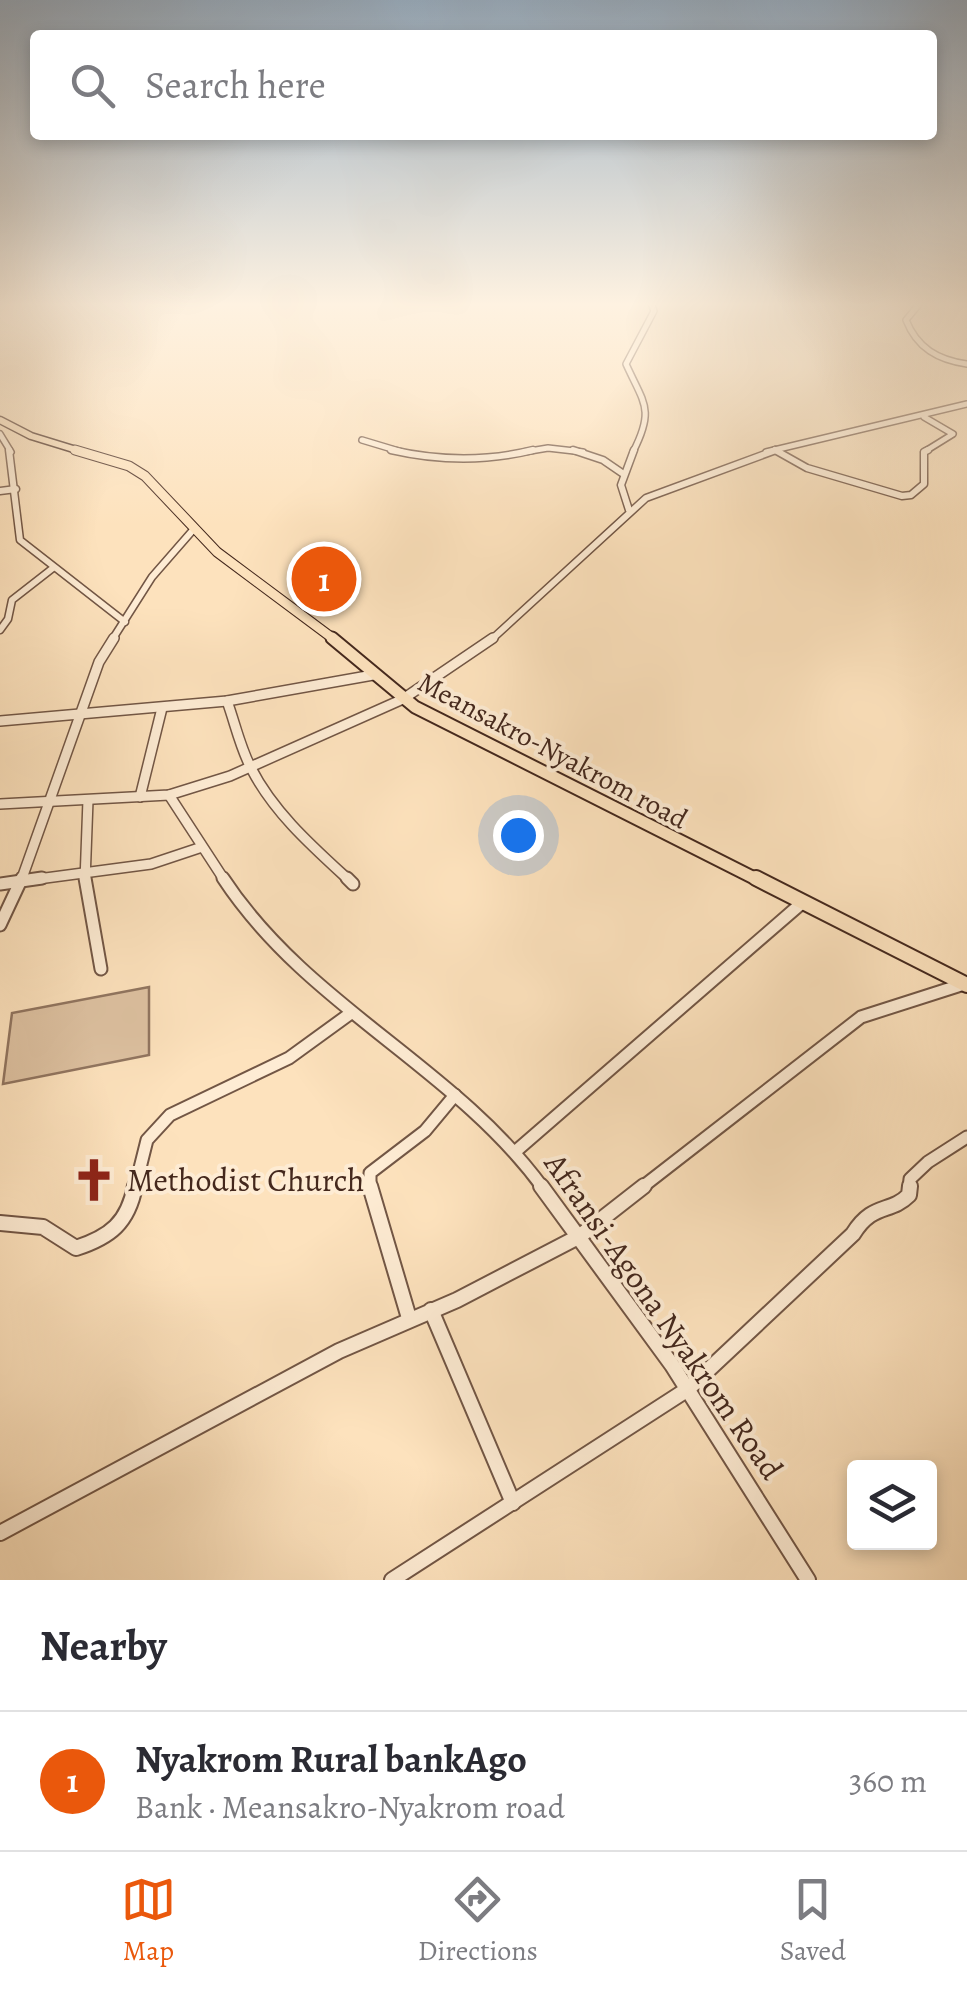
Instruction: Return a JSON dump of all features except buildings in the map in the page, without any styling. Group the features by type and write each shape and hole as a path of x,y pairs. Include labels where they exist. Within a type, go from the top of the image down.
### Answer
{"main road":[{"name":"Meansakro-Nyakrom road","path":"0,420 31,436 129,466 154,485 193,530 403,699 966,985"}],"street":[{"path":"629,510 623,502 622,473 648,414 646,398 633,377"},
{"path":"0,804 169,796 250,768 403,699 490,642 629,510 668,487 775,450 967,404"},
{"path":"775,450 808,471 862,482 871,491 888,496 912,496 924,484 924,452 953,434 924,416"},
{"path":"0,434 12,454 16,531 20,540 125,622"},
{"path":"362,440 414,453 484,459 506,458 536,448 566,448 594,455 622,473"},
{"path":"0,492 16,489"},
{"path":"0,925 20,883 99,662 162,564 193,530"},
{"path":"0,602 12,600 53,568"},
{"path":"0,630 8,619 12,600"},
{"path":"0,721 227,701 374,675"},
{"path":"227,701 250,768 292,825 352,884"},
{"path":"140,797 162,708"},
{"name":"Afransi-Agona Nyakrom Road","path":"169,796 272,941 351,1013 456,1094 516,1151 688,1390 808,1580"},
{"path":"88,800 84,875 102,969"},
{"path":"0,884 151,864 202,847"},
{"path":"516,1151 803,902"},
{"path":"0,1533 339,1351 580,1236 860,1017 966,985"},
{"path":"0,1223 24,1222 44,1227 76,1248 96,1244 114,1233 128,1214 145,1146 160,1123 293,1056 351,1013"},
{"path":"409,1318 370,1187 370,1173 426,1132 439,1110 456,1094"},
{"path":"392,1580 688,1390 853,1234 861,1220 880,1206 902,1202 908,1194 910,1179 928,1162 967,1137"},
{"path":"431,1310 512,1502"}],"shaded area":[{"path":"149,987 149,1055 3,1084 12,1013"}],"place":[{"name":"Nyakrom Rural bankAgo","path":"324,579"},
{"name":"Methodist Church","path":"94,1180"}]}
